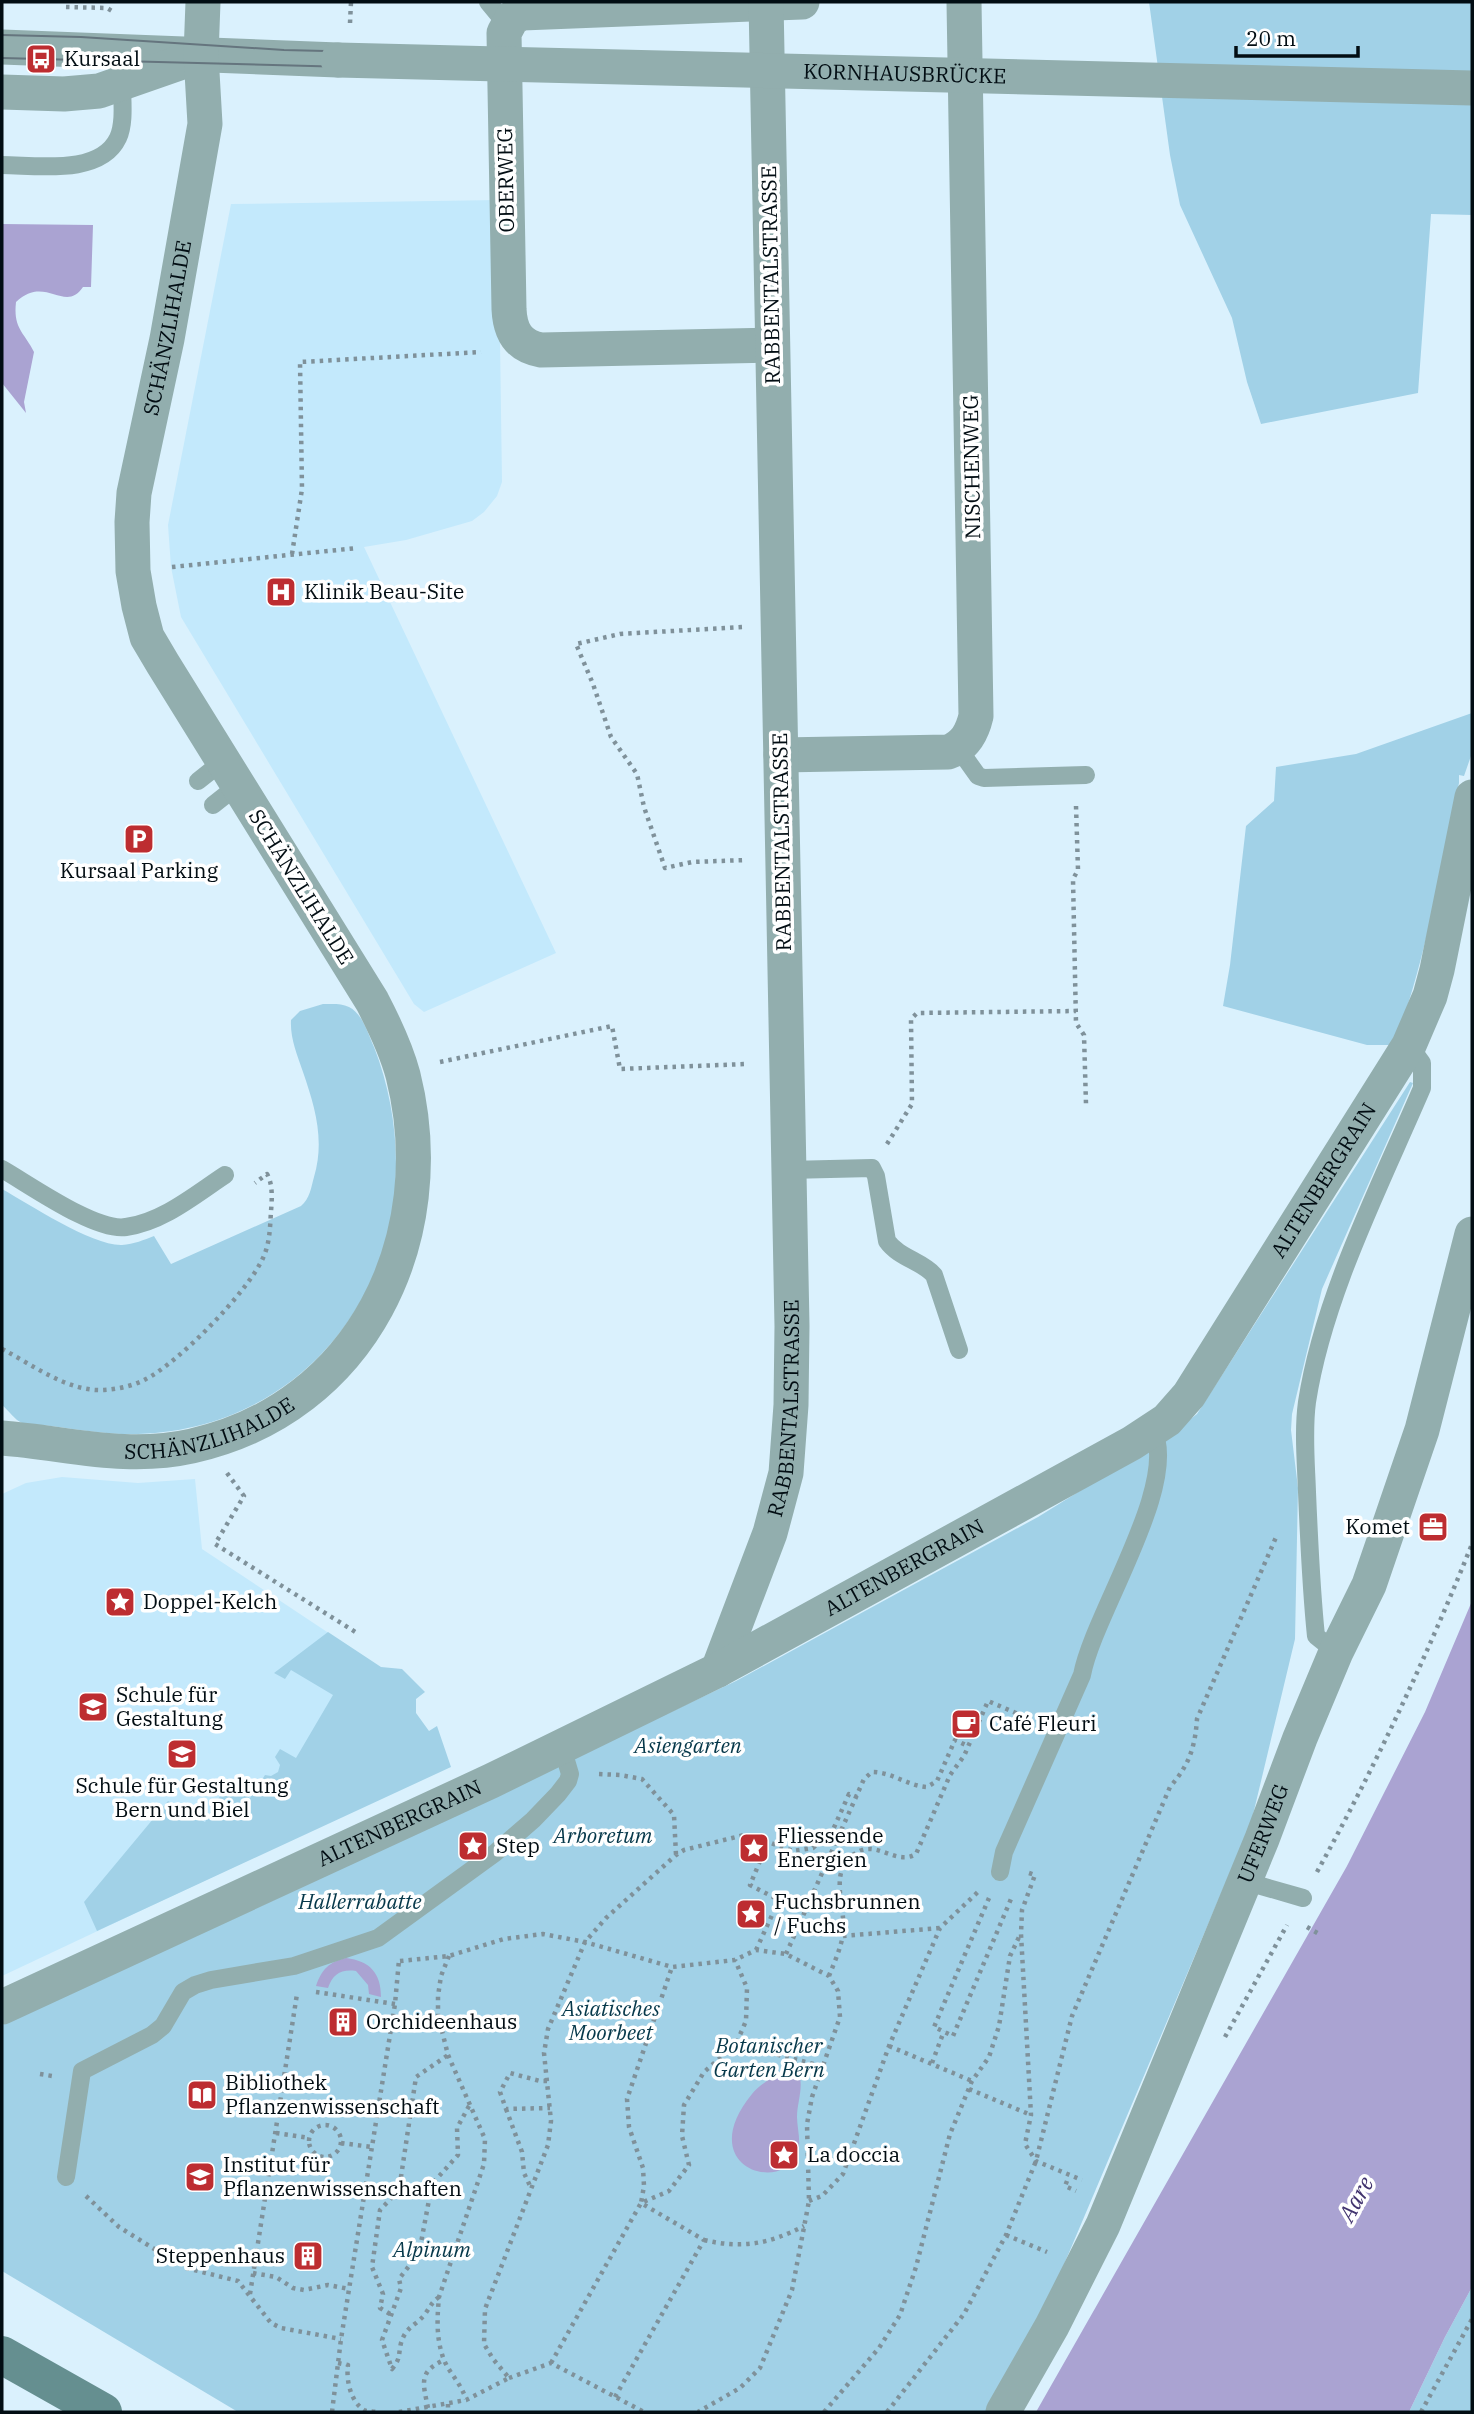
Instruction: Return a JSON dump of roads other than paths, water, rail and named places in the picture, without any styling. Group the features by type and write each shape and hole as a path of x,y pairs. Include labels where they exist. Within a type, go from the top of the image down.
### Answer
{"main road":[{"path":"2,2356 103,2412"}],"street":[{"name":"SCHÄNZLIHALDE","path":"2,1438 134,1453 191,1446 245,1431 290,1404 314,1386 335,1365 366,1327 393,1277 405,1235 413,1185 411,1121 403,1074 385,1026 373,1001 218,783 147,637 139,606 131,547 134,493 167,339 205,124 201,55 203,2"},
{"name":"OBERWEG","path":"498,13 512,18 522,13 802,2"},
{"name":"NISCHENWEG","path":"958,748 968,739 976,716 964,2"},
{"name":"RABBENTALSTRASSE","path":"718,1670 770,1532 788,1461 792,1326 766,3"},
{"name":"OBERWEG","path":"498,13 504,33 509,309 512,330 518,340 532,349 541,350 772,345"},
{"name":"KORNHAUSBRÜCKE","path":"2,47 338,60 1472,88"},
{"path":"2,92 80,93 122,84 201,55"},
{"path":"781,755 940,752 958,748"},
{"name":"ALTENBERGRAIN","path":"2,2007 566,1760 718,1670 1030,1501 1153,1430 1178,1409 1189,1395 1409,1045 1430,996 1437,970 1472,797"},
{"name":"UFERWEG","path":"1003,2412 1052,2326 1103,2224 1336,1652 1369,1585 1422,1430 1472,1234"}],"lane":[{"path":"2,165 74,166 96,159 107,152 118,139 121,128 122,84"},
{"path":"958,748 978,776 984,778 1086,775"},
{"path":"1336,1652 1316,1636 1311,1583 1307,1405 1316,1354 1341,1281 1422,1088 1422,1063 1409,1045"},
{"path":"788,1170 872,1168 876,1176 887,1241 892,1248 928,1268 934,1275 959,1350"},
{"path":"2,1169 88,1219 115,1228 154,1219 225,1175"},
{"path":"1000,1872 1004,1852 1082,1675 1086,1655 1133,1550 1153,1490 1158,1464 1159,1442 1153,1430"},
{"path":"65,2177 82,2071 152,2035 163,2026 183,1992 195,1985 294,1965 378,1938 505,1845 568,1781 566,1760"},
{"path":"1244,1881 1303,1898"}],"water":[{"path":"2,224 93,225 91,287 83,287 69,297 45,292 26,294 16,302 16,318 20,330 34,352 24,402 26,413 2,383"},
{"name":"Aare","path":"1472,1601 1472,2287 1409,2412 1036,2412 1347,1866 1425,1712"},
{"path":"346,1958 368,1965 379,1981 381,1997 369,1994 368,1985 356,1971 338,1974 328,1988 316,1986 327,1967"},
{"path":"786,2068 796,2069 800,2080 797,2155 787,2166 774,2172 759,2172 746,2166 736,2155 732,2139 737,2119 755,2090"}],"tram line":[{"path":"2,35 81,37 284,50 1472,79"},
{"path":"2,58 1472,96"}],"place":[{"name":"Kursaal","path":"41,59"},
{"name":"Klinik Beau-Site","path":"281,592"},
{"name":"Kursaal Parking","path":"139,839"},
{"name":"Komet","path":"1433,1527"},
{"name":"Doppel-Kelch","path":"120,1602"},
{"name":"Schule für Gestaltung","path":"93,1707"},
{"name":"Café Fleuri","path":"966,1724"},
{"name":"Schule für Gestaltung Bern und Biel","path":"182,1754"},
{"name":"Step","path":"473,1846"},
{"name":"Fliessende Energien","path":"754,1848"},
{"name":"Fuchsbrunnen / Fuchs","path":"751,1914"},
{"name":"Orchideenhaus","path":"343,2022"},
{"name":"Bibliothek Pflanzenwissenschaft","path":"202,2095"},
{"name":"La doccia","path":"784,2155"},
{"name":"Institut für Pflanzenwissenschaften","path":"200,2177"},
{"name":"Steppenhaus","path":"308,2256"}],"park label":[{"name":"Asiengarten","path":"688,1746"},
{"name":"Arboretum","path":"603,1836"},
{"name":"Hallerrabatte","path":"360,1902"},
{"name":"Asiatisches Moorbeet","path":"611,2021"},
{"name":"Botanischer Garten Bern","path":"769,2058"},
{"name":"Alpinum","path":"432,2250"}]}
